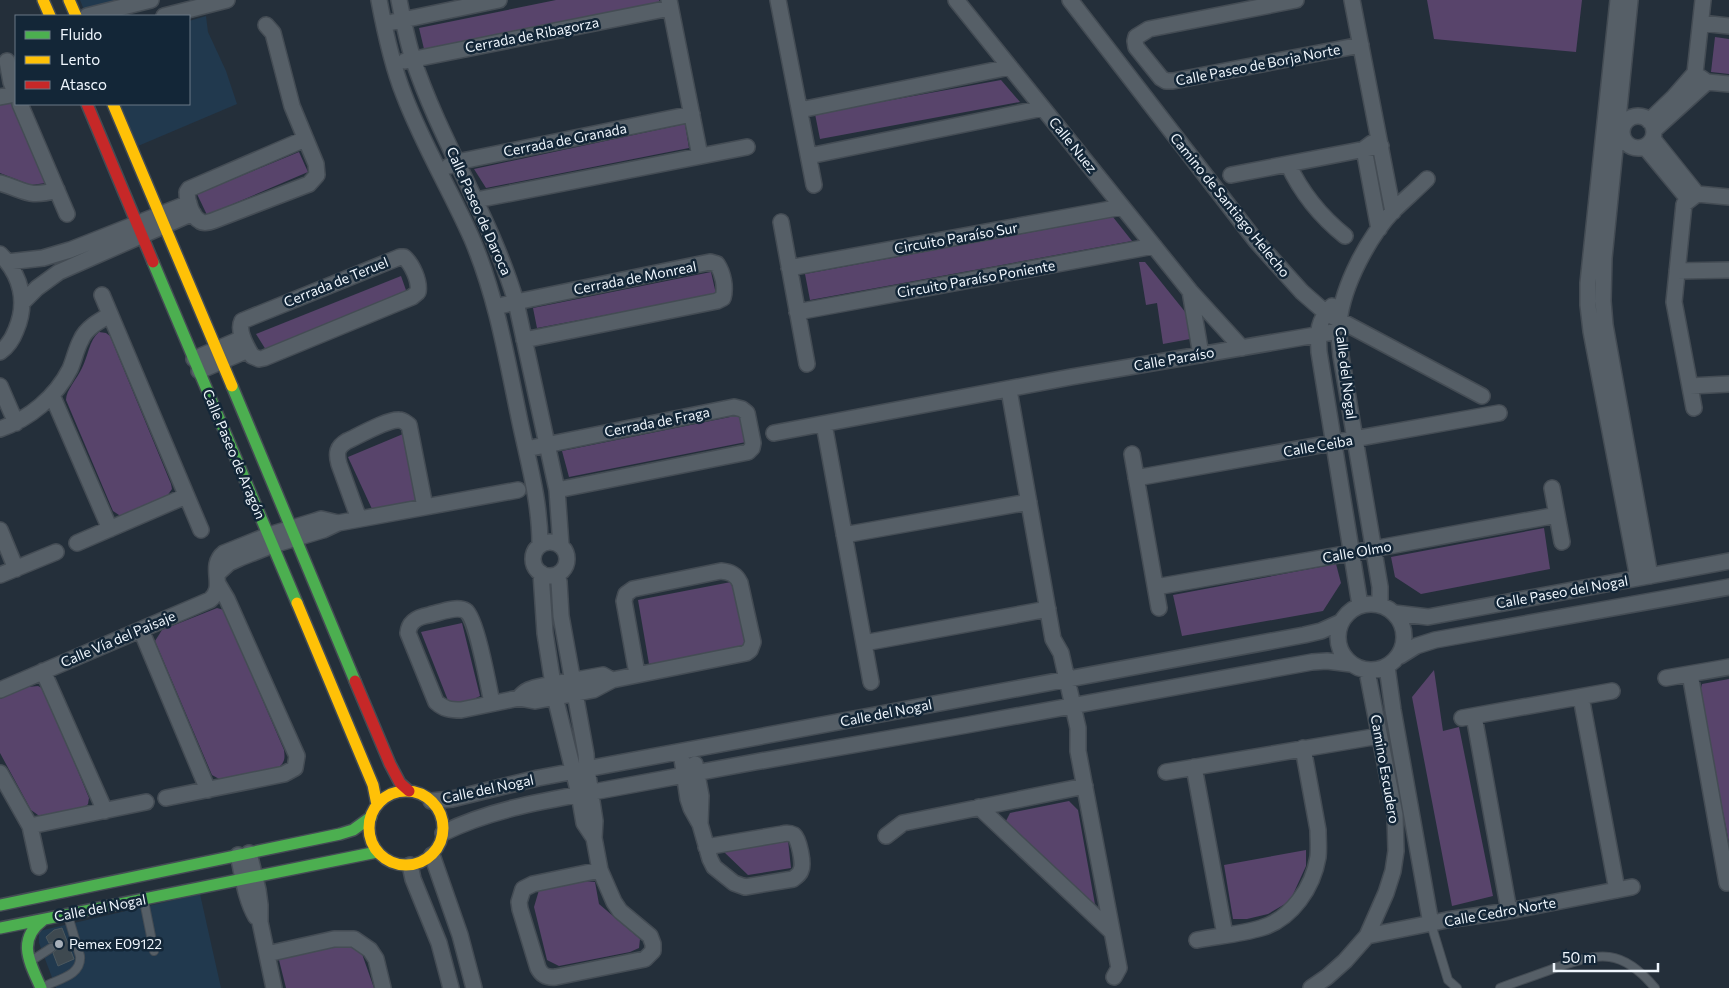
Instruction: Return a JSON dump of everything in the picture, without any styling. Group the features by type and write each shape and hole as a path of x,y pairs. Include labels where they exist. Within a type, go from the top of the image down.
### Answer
{"main road":[{"path":"43,0 50,15"},
{"path":"69,0 76,15"},
{"name":"Calle Paseo de Aragón","path":"88,105 371,780 377,804"},
{"name":"Calle Paseo de Aragón","path":"113,105 390,764 400,782 409,791"},
{"path":"409,791 421,794 431,800 438,810 442,821 443,833 439,845 432,855 422,862 410,865 399,865 386,860 377,852 371,841 369,829 371,817 377,804 397,792 409,791"},
{"name":"Calle del Nogal","path":"0,905 340,834 353,830 371,817"},
{"name":"Calle del Nogal","path":"0,928 377,852"},
{"path":"88,886 93,910"},
{"path":"41,988 27,945 32,930 43,920"}],"street":[{"path":"168,15 227,0"},
{"name":"Calle Paseo de Daroca","path":"379,0 393,63 403,93 477,251 495,307 539,508 540,545"},
{"name":"Calle Paseo de Daroca","path":"399,0 413,59 457,162 496,244 516,302 557,490 561,546"},
{"path":"383,24 499,0"},
{"path":"780,0 814,185"},
{"name":"Calle Nuez","path":"956,0 1190,291 1242,348"},
{"name":"Camino de Santiago Helecho","path":"1070,0 1256,241 1290,281 1339,325 1482,396"},
{"name":"Calle Paseo de Borja Norte","path":"1296,0 1148,30 1136,36 1136,47 1162,78 1166,81 1173,81 1361,45"},
{"path":"1352,0 1392,212"},
{"path":"1618,0 1598,176 1588,283 1588,305 1591,331 1610,394 1644,577"},
{"path":"1610,394 1610,357 1603,301 1604,258 1630,0"},
{"path":"1693,197 1646,136 1640,116 1629,119 1622,133 1626,143 1646,136 1674,97 1695,73 1704,0"},
{"path":"91,15 143,1"},
{"path":"670,4 700,156"},
{"name":"Cerrada de Ribagorza","path":"393,63 670,4"},
{"path":"1700,23 1729,26"},
{"path":"266,26 273,33 292,106 305,139 317,170 314,180 309,184 209,222 200,222 191,208 187,192 193,187 305,139"},
{"path":"7,61 15,92"},
{"path":"800,110 1010,67"},
{"path":"1695,73 1707,82 1729,84"},
{"path":"1598,176 1707,82"},
{"path":"1608,84 1629,119"},
{"path":"0,97 15,95"},
{"path":"20,105 67,214"},
{"path":"809,156 1044,108"},
{"name":"Cerrada de Granada","path":"439,171 457,162 692,114"},
{"path":"1231,175 1364,149 1380,141"},
{"path":"476,200 747,147"},
{"path":"1364,149 1379,229"},
{"path":"1288,164 1302,192 1332,226 1345,236"},
{"path":"1339,325 1345,292 1365,251 1392,212 1427,179"},
{"path":"0,183 29,194 41,194 57,190"},
{"path":"1694,408 1674,302 1684,204 1693,197 1729,197"},
{"name":"Circuito Paraíso Sur","path":"789,268 1122,207"},
{"path":"4,258 42,258 140,229 191,208"},
{"path":"781,222 807,364"},
{"path":"23,302 37,288 59,272 140,229"},
{"path":"477,251 496,244"},
{"name":"Circuito Paraíso Poniente","path":"797,312 1154,246"},
{"name":"Cerrada de Teruel","path":"400,257 404,257 409,262 418,283 418,292 412,297 264,358 255,358 246,344 240,327 242,321 247,318 400,257"},
{"path":"0,352 14,336 21,320 23,302 16,274 4,258"},
{"name":"Cerrada de Monreal","path":"495,307 710,262 717,264 721,269 725,291 723,298 716,301 524,340"},
{"path":"1677,271 1729,270"},
{"name":"Calle Nuez","path":"1190,291 1201,354"},
{"path":"1326,312 1345,292"},
{"path":"102,295 200,530"},
{"name":"Calle del Nogal","path":"1326,312 1322,318 1318,335 1320,360 1360,606"},
{"path":"0,386 5,425 31,413 52,395 69,371 81,338 90,328 110,315"},
{"name":"Calle del Nogal","path":"1339,325 1355,439 1380,587 1380,605"},
{"name":"Calle Paraíso","path":"774,433 1071,377 1318,335 1339,325"},
{"path":"197,365 246,344"},
{"path":"1690,386 1729,384"},
{"path":"1009,390 1053,639 1060,653 1062,681 1068,708 1070,738 1078,751 1119,968 1114,977"},
{"path":"52,395 110,529"},
{"name":"Cerrada de Fraga","path":"526,448 734,407 742,409 747,414 753,442 752,448 748,452 557,490"},
{"name":"Calle Ceiba","path":"1136,478 1499,413"},
{"path":"359,520 336,455 341,444 390,421 398,420 409,425 425,507"},
{"path":"824,424 871,682"},
{"path":"1132,454 1159,608"},
{"path":"1552,488 1562,542"},
{"name":"Calle Vía del Paisaje","path":"0,690 210,600 214,596 217,579 216,565 219,557 224,553 293,532 323,530 338,523 518,490"},
{"path":"77,543 186,496"},
{"path":"844,535 1029,502"},
{"name":"Calle Olmo","path":"1156,587 1557,515"},
{"path":"0,530 16,568"},
{"path":"551,542 561,546 565,551 567,562 565,567 557,575 546,576 541,573 534,565 533,559 540,545 551,542"},
{"path":"0,575 56,552"},
{"name":"Calle Paseo del Nogal","path":"1394,613 1428,617 1729,561"},
{"path":"492,703 471,615 461,609 423,616 411,622 408,627 408,633 436,702 452,710 492,703 519,698 524,692 533,688 554,691 573,687 593,690 612,680 636,674 740,655 750,650 753,642 738,578 733,574 721,571 633,590 626,594 624,601 636,674"},
{"path":"541,573 545,632 554,691 580,771 585,794 584,823 594,838 600,870 614,902 620,911 650,936 654,951 645,959 556,978 545,977 541,974 520,909 519,902 523,889 533,884 600,870"},
{"path":"557,575 561,616 586,754 580,771"},
{"path":"166,798 284,774 295,768 297,756 217,579"},
{"name":"Calle Paseo del Nogal","path":"1400,656 1416,646 1435,640 1729,587"},
{"path":"1374,604 1380,605 1394,613 1400,620 1405,637 1404,646 1400,656 1387,667 1367,671 1351,664 1343,655 1339,646 1338,634 1341,622 1352,609 1374,604"},
{"path":"864,643 1048,610"},
{"name":"Calle del Nogal","path":"431,800 452,799 538,778 1304,635 1321,631 1341,622"},
{"path":"141,630 208,790"},
{"name":"Calle del Nogal","path":"443,833 484,817 585,794 691,774 1068,708 1312,662 1327,661 1351,664"},
{"name":"Camino Escudero","path":"1387,667 1431,924"},
{"path":"1666,678 1729,667"},
{"path":"43,671 105,811"},
{"name":"Camino Escudero","path":"1311,988 1328,977 1367,936 1386,893 1393,871 1396,850 1394,815 1367,671"},
{"path":"1690,674 1727,873"},
{"path":"1509,911 1468,717 1612,691"},
{"name":"Calle Cedro Norte","path":"1367,936 1624,888 1581,697"},
{"path":"1166,772 1379,736"},
{"path":"1197,940 1262,928 1276,922 1298,903 1311,880 1318,855 1318,830 1303,748"},
{"path":"687,751 691,774 691,808 700,824 706,848 714,867 734,883 745,888 793,879 799,874 803,864 798,840 791,834 706,848"},
{"path":"1194,767 1225,935"},
{"path":"0,773 30,826 39,867"},
{"path":"886,836 903,823 1085,786"},
{"path":"30,826 146,802"},
{"path":"979,807 1112,932"},
{"path":"244,854 249,878 251,908 260,922 274,988"},
{"path":"432,855 460,935 474,988"},
{"path":"410,865 413,879 439,943 451,988"},
{"path":"267,954 334,939 354,939 363,943 376,960 383,988"}],"lane":[{"path":"144,899 154,951"},
{"path":"41,988 75,972 79,968 80,956 70,938 68,915"},
{"path":"1431,924 1448,980 1457,988"},
{"path":"31,961 51,948"},
{"path":"1500,988 1579,959 1610,956 1628,963 1642,973 1655,988"}],"shaded area":[{"path":"80,0 129,0 84,10"},
{"path":"556,0 659,0 660,2 424,49 419,28"},
{"path":"1427,0 1582,0 1576,52 1434,39"},
{"path":"206,16 208,32 226,71 237,104 138,146 120,105 190,105 190,21"},
{"path":"1715,37 1729,39 1729,74 1711,72"},
{"path":"1001,80 1020,102 820,139 815,114"},
{"path":"11,99 46,183 31,185 0,173 0,101"},
{"path":"685,124 689,148 486,188 474,169"},
{"path":"299,152 308,172 207,215 197,194"},
{"path":"1113,217 1132,241 810,300 805,274"},
{"path":"1139,262 1145,262 1186,313 1190,339 1163,344 1157,303 1146,305"},
{"path":"711,272 716,294 537,328 533,308"},
{"path":"401,276 407,293 266,350 256,334"},
{"path":"99,332 110,336 172,489 167,496 125,515 119,515 113,511 66,400 70,388 84,364 93,339"},
{"path":"740,415 746,442 569,477 562,451"},
{"path":"403,434 417,502 372,509 348,457"},
{"path":"1544,528 1550,569 1421,594 1395,577 1391,557"},
{"path":"1336,564 1341,583 1323,611 1182,636 1173,595"},
{"path":"731,582 747,646 649,664 638,600"},
{"path":"217,608 224,610 284,750 283,762 279,767 221,780 212,775 155,641 162,630"},
{"path":"462,623 480,696 466,703 449,703 421,632"},
{"path":"1434,670 1443,731 1459,727 1493,896 1452,906 1412,697"},
{"path":"1729,679 1729,843 1700,692 1702,684"},
{"path":"38,686 44,689 89,798 88,804 85,807 45,816 38,815 31,810 0,753 0,699 28,687"},
{"path":"1069,801 1078,810 1096,910 1006,821 1010,813"},
{"path":"788,840 791,868 748,875 724,852"},
{"path":"1306,850 1306,866 1290,901 1268,914 1247,919 1233,919 1224,865"},
{"path":"585,881 595,882 599,904 640,939 639,948 630,952 559,966 547,960 534,907 539,890"},
{"path":"200,894 221,988 56,988 39,943 39,931"},
{"path":"340,942 361,951 374,988 286,988 278,956"}],"building":[{"name":"Pemex E09122","path":"62,928 74,959 58,966 53,953 56,950 56,945 49,943 46,937 54,930"}],"traffic: fast":[{"path":"153,262 297,603"},
{"path":"232,386 355,681"},
{"path":"0,905 340,834 353,830 371,817"},
{"path":"0,928 377,852"},
{"path":"41,988 30,961 28,944 30,936 43,920"}],"traffic: slow":[{"path":"43,0 50,15"},
{"path":"69,0 76,15"},
{"path":"113,105 232,386"},
{"path":"297,603 373,785 377,805"},
{"path":"406,791 420,794 432,802 440,814 443,828 440,842 432,854 420,862 406,865 392,862 380,854 372,842 369,828 372,814 380,802 392,794 406,791"}],"traffic: jam":[{"path":"87,105 153,262"},
{"path":"355,681 390,764 400,783 409,791"}],"place":[{"name":"Pemex E09122","path":"59,944"}]}
